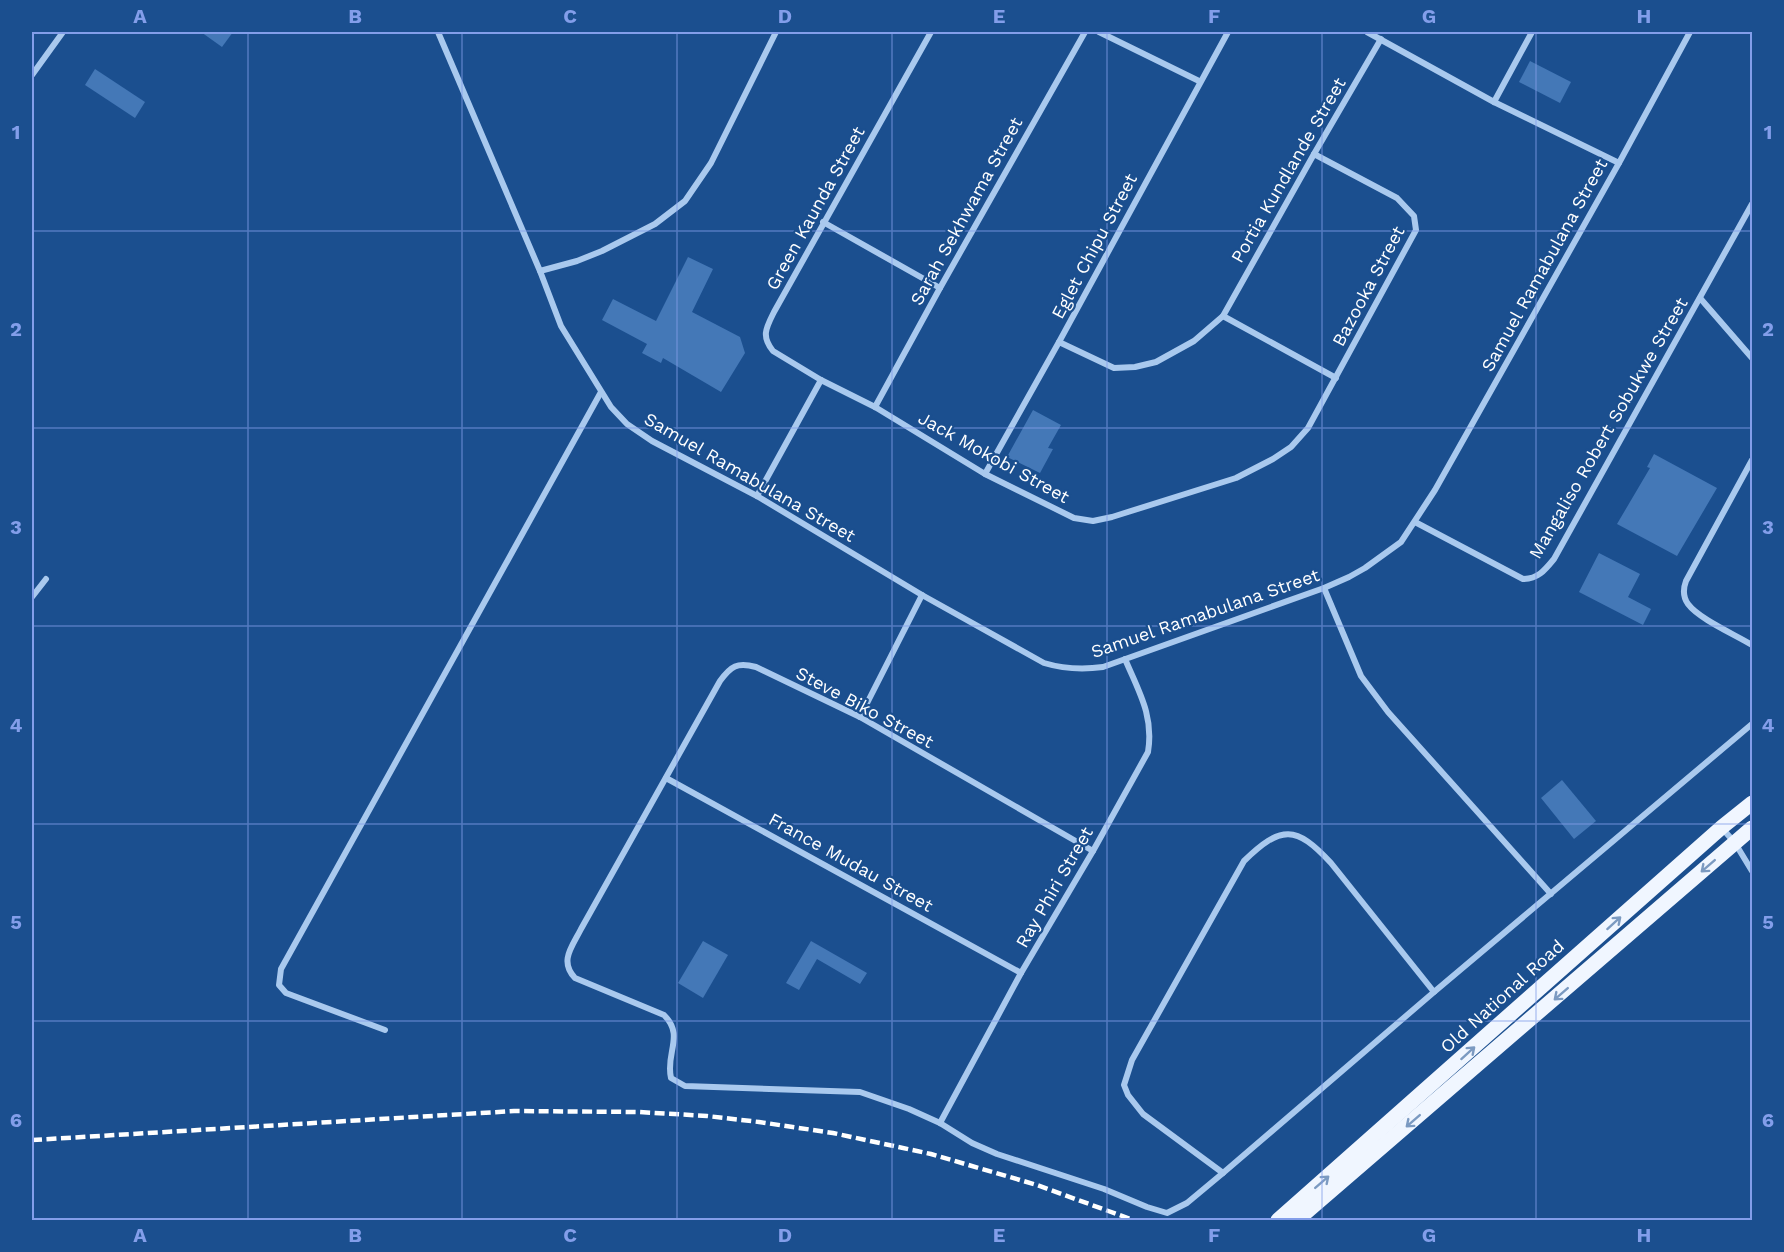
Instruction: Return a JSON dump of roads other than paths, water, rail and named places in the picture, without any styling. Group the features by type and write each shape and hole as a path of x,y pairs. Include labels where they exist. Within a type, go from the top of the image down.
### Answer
{"main road":[{"name":"Old National Road","path":"1278,1221 1722,827 1752,803"},
{"name":"Old National Road","path":"1297,1221 1752,828"}],"street":[{"path":"32,75 63,32"},
{"name":"Samuel Ramabulana Street","path":"438,32 540,271 561,326 611,408 627,424 652,441 757,496 922,595 1044,663 1062,668 1088,669 1102,667 1324,588 1365,568 1401,542 1436,490 1690,32"},
{"path":"540,271 578,261 602,251 654,224 686,201 711,163 776,32"},
{"name":"Green Kaunda Street","path":"822,380 773,351 765,338 768,324 931,32"},
{"name":"Sarah Sekhwama Street","path":"875,407 1085,32"},
{"path":"1099,32 1199,81"},
{"name":"Eglet Chipu Street","path":"985,474 1059,342 1199,81 1228,32"},
{"path":"1367,32 1494,102 1619,163"},
{"path":"1494,102 1532,32"},
{"name":"Portia Kundlande Street","path":"1223,316 1381,39"},
{"name":"Bazooka Street","path":"1314,154 1397,198 1414,216 1416,225 1414,235 1336,378"},
{"name":"Mangaliso Robert Sobukwe Street","path":"1415,522 1523,579 1538,576 1546,569 1554,559 1752,204"},
{"path":"823,222 940,288"},
{"path":"1700,298 1752,358"},
{"path":"1059,342 1114,368 1135,367 1156,362 1194,341 1223,316 1336,378"},
{"name":"Jack Mokobi Street","path":"822,380 875,407 985,474 1074,518 1093,522 1236,478 1273,459 1291,447 1308,428 1336,378"},
{"path":"757,496 822,380"},
{"path":"385,1030 286,993 279,985 279,975 601,392"},
{"path":"1752,460 1684,588 1687,603 1695,612 1752,645"},
{"path":"32,597 45,579"},
{"path":"1324,588 1361,676 1369,688 1551,894"},
{"path":"860,717 922,595"},
{"name":"Ray Phiri Street","path":"940,1123 1021,973 1148,752 1149,717 1125,659"},
{"name":"Steve Biko Street","path":"666,778 720,681 736,665 744,664 756,667 860,717 1093,851"},
{"path":"666,778 574,944 567,961 570,973 576,978 664,1015 671,1022 675,1039 669,1065 671,1077 685,1086 860,1092 909,1109 940,1123 972,1143 997,1154 1104,1189 1146,1207 1167,1213 1187,1203 1223,1173 1752,724"},
{"name":"France Mudau Street","path":"666,778 1021,973"},
{"path":"1722,827 1736,843 1752,871"},
{"path":"1223,1173 1143,1114 1128,1095 1124,1085 1132,1060 1244,861 1263,842 1286,833 1301,837 1317,848 1434,992"}],"railway":[{"path":"32,1140 514,1111 639,1112 707,1116 833,1133 931,1154 1037,1185 1133,1220"}]}
